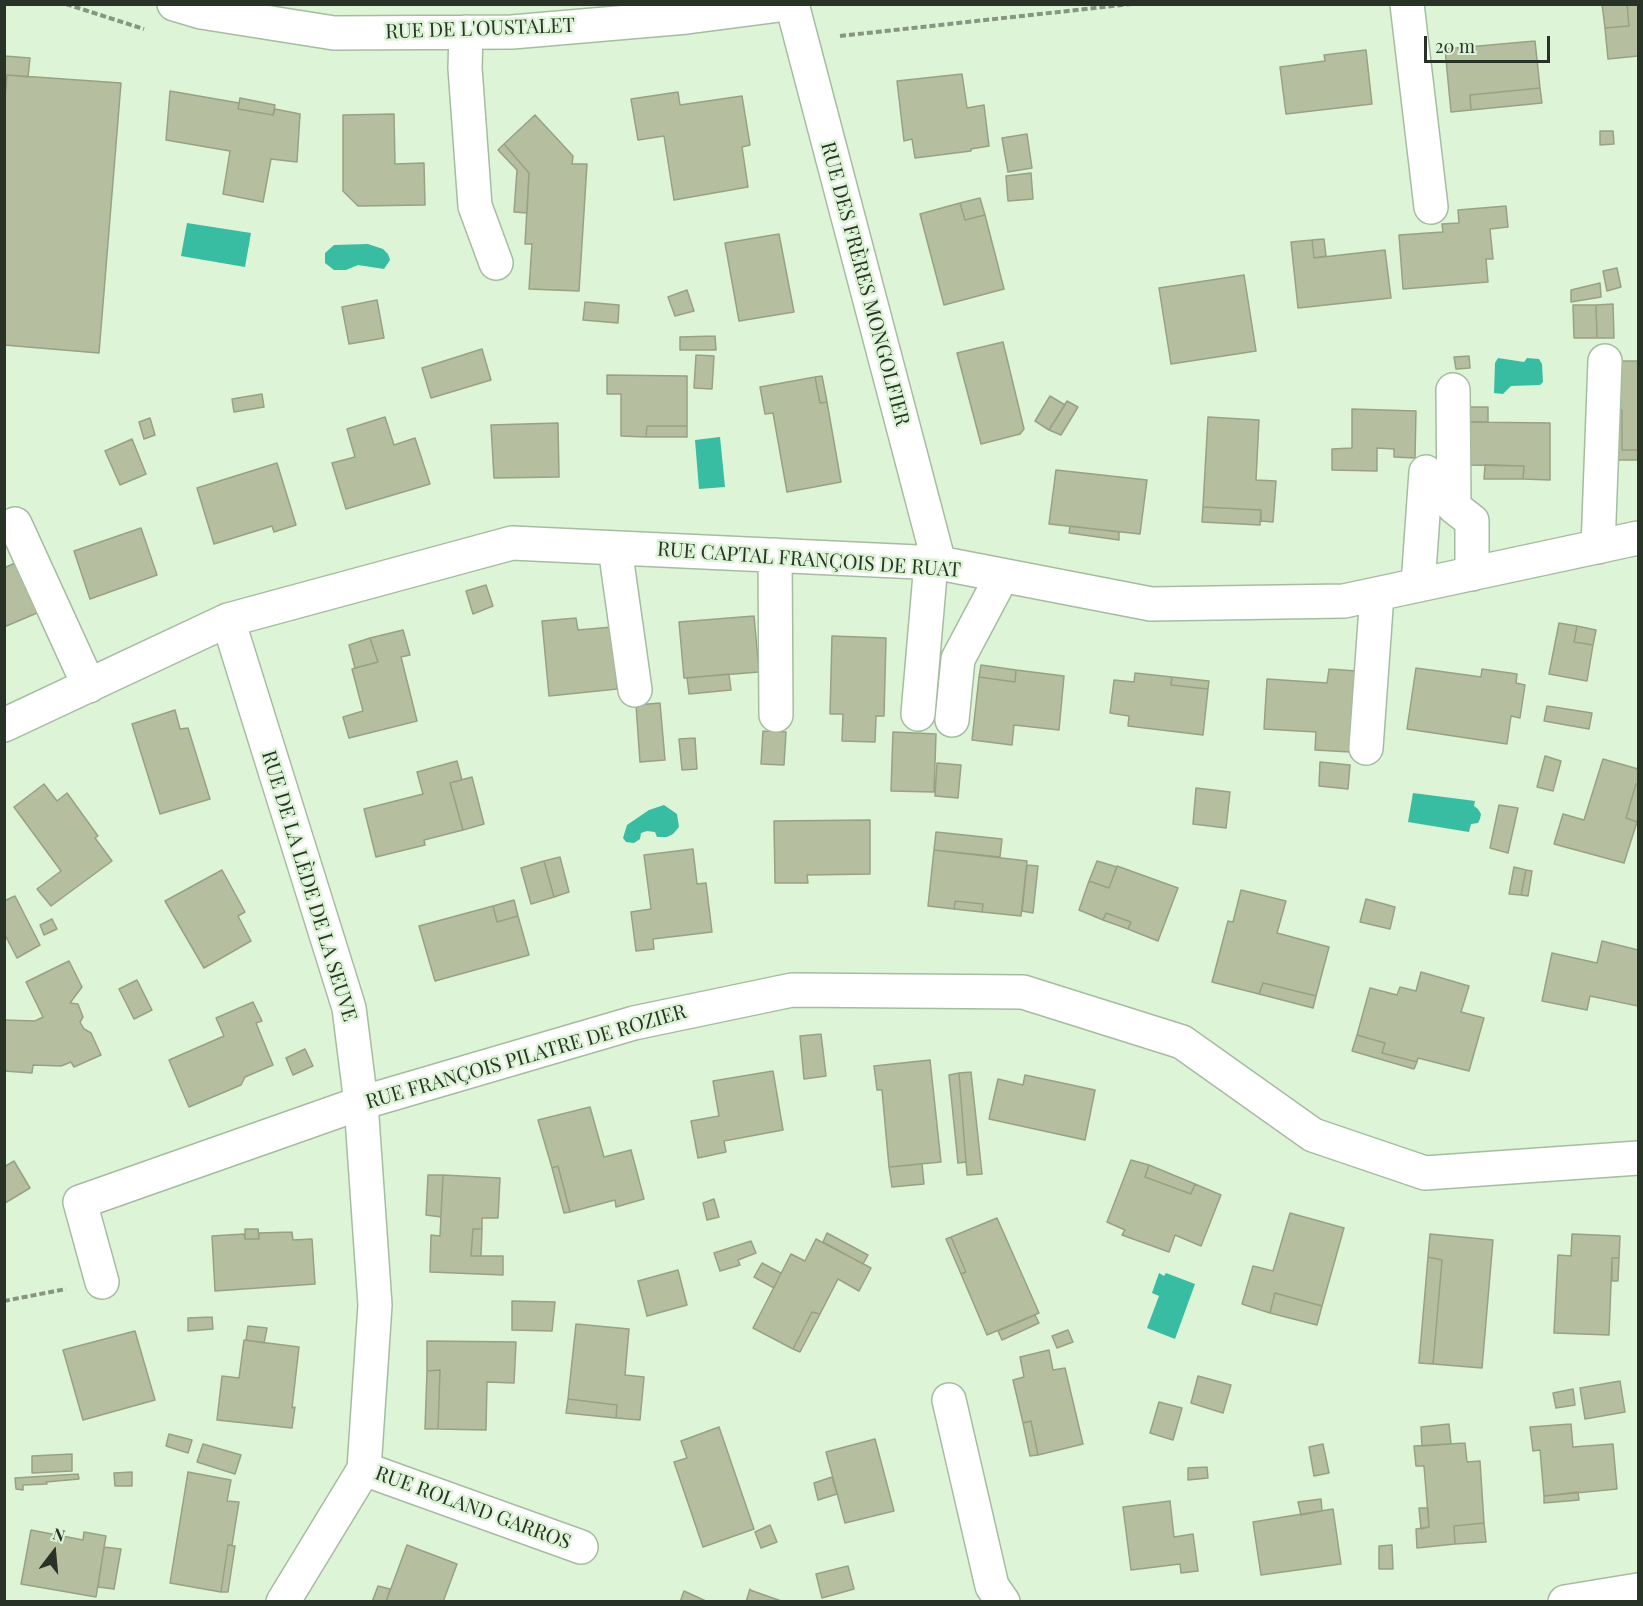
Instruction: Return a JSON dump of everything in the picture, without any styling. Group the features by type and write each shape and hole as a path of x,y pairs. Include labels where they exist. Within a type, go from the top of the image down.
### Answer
{"street":[{"name":"RUE DE L'OUSTALET","path":"174,4 201,12 334,33 389,19 466,32 512,32 675,18 787,4"},
{"name":"RUE DES FRÈRES MONGOLFIER","path":"792,4 935,563 918,714"},
{"path":"1407,4 1431,207"},
{"path":"466,32 465,68 475,206 496,263"},
{"path":"1598,547 1605,361"},
{"path":"1454,390 1454,507 1472,521 1472,574"},
{"path":"1418,585 1426,472"},
{"path":"15,524 89,686"},
{"name":"RUE CAPTAL FRANÇOIS DE RUAT","path":"4,726 228,620 512,543 935,563 1151,604 1344,601 1638,538"},
{"path":"615,548 635,690"},
{"path":"775,555 776,715"},
{"path":"952,720 958,659 1002,576"},
{"path":"1366,747 1377,594"},
{"name":"RUE DE LA LÈDE DE LA SEUVE","path":"228,620 350,1008 361,1103 375,1305 364,1469 283,1602"},
{"name":"RUE FRANÇOIS PILATRE DE ROZIER","path":"102,1282 80,1202 361,1103 634,1023 792,990 1023,992 1182,1042 1313,1136 1425,1173 1638,1158"},
{"path":"949,1400 992,1586 1003,1602"},
{"name":"RUE ROLAND GARROS","path":"364,1469 581,1547"},
{"path":"1565,1602 1638,1590"}],"path":[{"path":"4,1301 102,1282"}],"water":[{"path":"187,223 251,233 245,267 181,256"},
{"path":"368,244 383,249 388,254 390,260 384,269 358,265 346,270 334,270 325,263 325,253 334,245"},
{"path":"1498,358 1524,362 1527,358 1539,359 1542,364 1543,382 1540,385 1511,386 1503,394 1494,393 1495,363"},
{"path":"720,437 725,487 699,489 695,440"},
{"path":"1413,793 1475,801 1474,806 1481,814 1480,819 1478,823 1471,824 1469,832 1408,822"},
{"path":"664,805 677,814 679,827 673,834 667,837 657,837 655,832 647,831 641,833 640,839 634,843 626,842 623,838 627,825 649,810"},
{"path":"1159,1273 1164,1276 1166,1273 1195,1284 1175,1339 1147,1328 1159,1296 1152,1293"}],"building":[{"path":"1602,4 1627,4 1629,26 1605,28"},
{"path":"1627,4 1638,4 1638,56 1608,59 1605,28 1629,26"},
{"path":"1535,41 1540,88 1470,95 1471,110 1451,112 1445,49"},
{"path":"1366,50 1372,104 1286,114 1280,67 1325,61 1324,55"},
{"path":"4,56 30,58 28,77 7,75 4,109"},
{"path":"962,74 967,108 984,105 989,146 971,149 971,151 915,158 912,139 904,141 897,81"},
{"path":"7,75 121,83 99,353 4,345 4,109"},
{"path":"1540,88 1542,103 1471,110 1470,95"},
{"path":"170,91 239,103 238,109 273,115 275,109 300,114 297,162 271,159 263,202 223,194 230,151 166,140"},
{"path":"678,92 680,105 742,96 750,145 742,147 748,187 674,200 664,136 638,140 631,99"},
{"path":"240,98 275,105 273,115 238,109"},
{"path":"394,114 395,164 424,163 425,205 358,206 343,191 343,115"},
{"path":"535,115 573,156 572,164 587,164 579,291 529,289 532,244 525,244 529,173 504,144"},
{"path":"1600,131 1613,131 1614,144 1600,145"},
{"path":"1027,134 1032,168 1008,172 1002,138"},
{"path":"504,144 529,173 527,213 514,212 517,170 498,150"},
{"path":"1031,173 1033,199 1008,201 1006,176"},
{"path":"980,198 985,215 965,220 960,203"},
{"path":"960,203 965,220 985,215 1004,289 944,305 920,214"},
{"path":"1506,206 1508,227 1490,229 1493,259 1486,259 1488,282 1403,289 1399,235 1443,232 1442,224 1459,223 1458,210"},
{"path":"779,234 794,312 739,321 725,243"},
{"path":"1324,239 1326,256 1314,258 1312,240"},
{"path":"1312,240 1314,258 1385,250 1391,298 1298,308 1291,242"},
{"path":"1617,268 1621,287 1607,291 1603,271"},
{"path":"1244,275 1256,351 1171,364 1159,288"},
{"path":"1600,283 1601,297 1571,302 1571,290"},
{"path":"687,290 694,311 675,316 668,297"},
{"path":"377,300 384,338 349,344 342,307"},
{"path":"585,302 619,305 618,323 583,320"},
{"path":"1613,304 1614,338 1597,338 1596,305"},
{"path":"1573,305 1596,305 1597,338 1574,338"},
{"path":"715,336 716,350 680,350 680,337"},
{"path":"1003,342 1024,429 1020,434 981,444 957,353"},
{"path":"482,349 491,380 431,398 422,368"},
{"path":"696,355 714,356 712,389 694,388"},
{"path":"1469,356 1470,368 1456,369 1454,357"},
{"path":"1618,361 1638,361 1638,450 1622,450 1622,410 1618,411"},
{"path":"607,375 687,376 687,426 647,426 646,437 621,436 621,394 607,394"},
{"path":"822,376 827,402 820,403 815,377"},
{"path":"815,377 820,403 827,402 841,482 787,492 773,413 765,414 760,387"},
{"path":"262,394 264,407 234,412 232,399"},
{"path":"1050,396 1065,405 1049,430 1035,421"},
{"path":"1067,401 1078,407 1061,435 1049,430"},
{"path":"1469,407 1488,407 1488,422 1468,422"},
{"path":"1352,409 1416,411 1415,458 1394,457 1394,449 1377,448 1377,471 1332,470 1332,449 1352,448"},
{"path":"1622,410 1622,450 1638,450 1638,460 1611,460 1611,411"},
{"path":"385,417 394,445 415,438 430,484 346,509 332,463 355,457 347,429"},
{"path":"1208,417 1259,420 1256,480 1276,481 1273,522 1261,521 1261,510 1203,507"},
{"path":"150,418 155,435 144,439 139,422"},
{"path":"1466,422 1550,423 1550,480 1523,479 1524,466 1466,465"},
{"path":"558,423 559,477 494,478 491,425"},
{"path":"647,426 687,426 687,437 646,437"},
{"path":"132,439 146,474 120,485 105,451"},
{"path":"277,463 296,525 274,532 272,526 214,544 197,488"},
{"path":"1485,465 1524,466 1523,479 1484,479"},
{"path":"1056,470 1147,480 1140,534 1049,524"},
{"path":"1203,507 1261,510 1260,525 1202,522"},
{"path":"1070,526 1119,532 1119,540 1069,533"},
{"path":"141,528 157,575 90,599 74,551"},
{"path":"15,563 37,613 4,627 4,568"},
{"path":"486,585 493,606 473,614 466,591"},
{"path":"754,616 759,672 684,678 679,622"},
{"path":"576,618 578,630 612,627 617,689 549,696 542,621"},
{"path":"1559,623 1577,626 1574,642 1593,645 1587,681 1549,674"},
{"path":"1577,626 1596,630 1593,645 1574,642"},
{"path":"403,630 410,655 401,657 417,721 349,738 343,717 363,711 352,669 378,662 370,638"},
{"path":"832,636 886,638 884,716 876,716 875,742 842,741 843,714 830,714"},
{"path":"370,638 378,662 355,668 349,645"},
{"path":"981,665 1016,670 1015,682 979,677"},
{"path":"1416,668 1481,677 1482,669 1517,674 1516,683 1525,685 1520,718 1511,716 1507,744 1407,729"},
{"path":"1329,669 1356,671 1350,752 1315,750 1316,732 1264,729 1267,679 1327,683"},
{"path":"1016,670 1064,676 1059,730 1014,725 1012,745 972,740 979,677 1015,682"},
{"path":"1135,673 1172,677 1171,685 1208,689 1203,735 1128,726 1129,716 1110,713 1114,680 1134,682"},
{"path":"729,674 731,690 689,694 687,678"},
{"path":"1172,677 1209,681 1208,689 1171,685"},
{"path":"660,703 665,760 640,762 636,705"},
{"path":"1547,706 1592,713 1589,729 1544,721"},
{"path":"175,710 180,729 188,728 210,799 160,814 132,724"},
{"path":"763,731 786,732 784,765 761,764"},
{"path":"893,732 936,734 934,792 891,791"},
{"path":"695,738 697,769 682,770 679,739"},
{"path":"1545,756 1561,761 1553,791 1537,787"},
{"path":"1603,759 1638,769 1638,785 1636,784 1626,818 1637,822 1624,863 1554,844 1563,814 1584,820"},
{"path":"457,761 462,780 450,783 463,830 424,840 425,845 376,857 364,809 423,794 417,772"},
{"path":"1320,762 1350,765 1348,789 1319,786"},
{"path":"937,763 961,765 958,798 935,796"},
{"path":"472,777 484,824 463,830 450,783"},
{"path":"44,784 57,801 67,793 98,836 95,838 112,861 51,906 37,889 61,871 14,807"},
{"path":"1636,784 1638,785 1637,822 1626,818"},
{"path":"1196,788 1230,792 1226,828 1193,824"},
{"path":"1499,805 1518,808 1508,853 1490,848"},
{"path":"870,820 870,874 807,875 808,883 775,883 774,821"},
{"path":"936,832 1002,839 1000,857 934,850"},
{"path":"693,849 697,884 706,883 712,932 653,939 654,949 636,951 631,912 651,909 644,855"},
{"path":"934,850 1027,861 1021,916 982,912 983,904 955,901 954,909 928,906"},
{"path":"560,857 569,892 554,897 544,861"},
{"path":"544,861 554,897 531,904 521,868"},
{"path":"1097,861 1117,867 1109,888 1089,881"},
{"path":"1027,865 1038,866 1033,913 1022,911"},
{"path":"1117,866 1178,888 1158,941 1128,929 1131,922 1106,913 1103,920 1079,910 1089,881 1109,888"},
{"path":"1514,867 1526,870 1521,895 1509,894"},
{"path":"222,870 245,912 238,916 251,941 204,968 165,901"},
{"path":"1526,870 1532,871 1528,896 1521,895"},
{"path":"1241,890 1286,901 1277,933 1329,947 1316,996 1263,983 1259,994 1212,982 1228,921 1233,922"},
{"path":"15,896 40,945 17,958 4,933 4,901"},
{"path":"1366,899 1395,907 1390,929 1360,922"},
{"path":"514,900 518,916 497,922 493,906"},
{"path":"955,901 983,904 982,912 954,909"},
{"path":"493,906 497,922 518,916 529,955 435,981 419,926"},
{"path":"1106,913 1131,922 1128,929 1103,920"},
{"path":"52,919 57,929 44,935 40,925"},
{"path":"1602,941 1638,950 1638,1006 1590,996 1587,1010 1542,1001 1552,953 1597,963"},
{"path":"69,961 82,987 70,1003 78,1004 83,1017 80,1022 84,1029 91,1033 101,1055 74,1067 71,1062 61,1066 33,1065 32,1073 4,1071 4,1020 35,1021 43,1017 26,982"},
{"path":"1421,972 1469,986 1461,1012 1484,1018 1469,1071 1418,1058 1417,1062 1382,1053 1385,1043 1357,1035 1370,988 1397,995 1400,987 1416,991"},
{"path":"137,980 152,1010 134,1019 119,989"},
{"path":"1263,983 1316,996 1313,1008 1259,994"},
{"path":"253,1002 262,1021 256,1023 273,1065 245,1077 241,1085 189,1107 169,1060 224,1036 216,1018"},
{"path":"821,1034 826,1076 804,1079 800,1036"},
{"path":"1357,1035 1385,1043 1382,1053 1417,1062 1414,1069 1352,1051"},
{"path":"305,1049 313,1066 293,1075 286,1058"},
{"path":"930,1060 941,1162 889,1167 882,1090 877,1090 874,1066"},
{"path":"773,1071 783,1130 724,1141 726,1152 698,1158 691,1121 719,1116 713,1081"},
{"path":"971,1072 982,1174 967,1175 959,1073"},
{"path":"959,1073 966,1162 958,1163 949,1075"},
{"path":"1025,1075 1095,1090 1085,1140 989,1119 998,1079 1023,1085"},
{"path":"590,1107 604,1157 631,1150 644,1199 616,1207 615,1200 570,1212 558,1166 552,1168 538,1120"},
{"path":"1131,1160 1149,1165 1145,1177 1191,1194 1195,1184 1221,1195 1201,1246 1175,1235 1169,1252 1122,1235 1125,1230 1107,1222"},
{"path":"14,1161 30,1188 5,1203 4,1167"},
{"path":"922,1164 924,1184 892,1187 889,1167"},
{"path":"1149,1165 1195,1184 1191,1194 1145,1177"},
{"path":"558,1166 570,1212 564,1213 552,1168"},
{"path":"428,1175 443,1175 441,1217 426,1215"},
{"path":"443,1175 500,1178 498,1218 482,1218 482,1229 473,1229 471,1256 503,1256 503,1275 430,1272 431,1235 440,1236"},
{"path":"714,1199 719,1217 707,1220 703,1203"},
{"path":"1290,1213 1344,1228 1322,1306 1275,1293 1270,1313 1242,1304 1253,1266 1273,1271"},
{"path":"997,1218 1039,1313 987,1335 961,1274 966,1272 951,1237"},
{"path":"245,1229 258,1229 259,1239 245,1239"},
{"path":"473,1229 482,1229 481,1256 471,1256"},
{"path":"292,1232 293,1240 312,1239 315,1284 215,1291 212,1236 244,1234 245,1239 259,1239 259,1233"},
{"path":"827,1233 868,1255 863,1264 823,1242"},
{"path":"1430,1234 1493,1240 1482,1368 1433,1364 1442,1260 1428,1257"},
{"path":"1572,1234 1620,1236 1619,1258 1612,1258 1609,1335 1554,1333 1558,1255 1571,1256"},
{"path":"951,1237 966,1272 961,1274 946,1239"},
{"path":"816,1239 871,1268 859,1291 838,1279 820,1314 812,1312 793,1349 753,1328 791,1254 805,1261"},
{"path":"751,1241 756,1253 738,1260 740,1265 720,1271 714,1253"},
{"path":"1428,1257 1442,1260 1433,1364 1419,1363"},
{"path":"1612,1258 1619,1258 1618,1281 1612,1281"},
{"path":"762,1263 781,1273 774,1288 754,1277"},
{"path":"678,1270 687,1305 647,1316 638,1281"},
{"path":"1275,1293 1322,1306 1317,1325 1270,1313"},
{"path":"512,1301 555,1302 552,1331 512,1330"},
{"path":"812,1312 820,1314 800,1352 793,1349"},
{"path":"1035,1315 1039,1323 1002,1340 998,1331"},
{"path":"212,1317 213,1329 188,1331 188,1318"},
{"path":"576,1324 629,1329 625,1375 644,1377 640,1420 616,1418 617,1405 568,1399"},
{"path":"248,1326 267,1328 264,1343 246,1340"},
{"path":"1068,1330 1073,1342 1057,1348 1052,1336"},
{"path":"135,1331 155,1400 83,1420 63,1350"},
{"path":"244,1340 299,1347 292,1428 217,1420 222,1376 239,1378"},
{"path":"427,1341 516,1342 514,1383 487,1382 486,1430 438,1429 440,1370 427,1371"},
{"path":"1049,1350 1053,1370 1065,1368 1083,1444 1038,1455 1031,1421 1023,1423 1013,1380 1024,1377 1020,1357"},
{"path":"440,1370 438,1429 425,1429 427,1371"},
{"path":"1198,1376 1231,1385 1223,1413 1191,1403"},
{"path":"1620,1381 1625,1412 1585,1419 1580,1388"},
{"path":"1573,1389 1575,1405 1556,1408 1553,1393"},
{"path":"568,1399 617,1405 616,1418 566,1413"},
{"path":"1159,1402 1182,1408 1173,1440 1150,1433"},
{"path":"1031,1421 1038,1455 1030,1456 1023,1423"},
{"path":"1449,1424 1451,1444 1422,1446 1421,1427"},
{"path":"1571,1424 1573,1447 1613,1444 1617,1489 1544,1496 1540,1450 1533,1451 1530,1427"},
{"path":"719,1427 754,1529 703,1547 674,1462 687,1458 681,1441"},
{"path":"169,1434 192,1440 188,1453 166,1446"},
{"path":"875,1439 894,1511 845,1523 826,1452"},
{"path":"1465,1443 1467,1462 1480,1461 1484,1523 1454,1526 1455,1544 1417,1548 1416,1529 1429,1527 1424,1466 1416,1466 1414,1446"},
{"path":"203,1444 241,1455 235,1474 197,1462"},
{"path":"1323,1444 1329,1473 1314,1476 1309,1447"},
{"path":"72,1454 72,1471 32,1473 32,1456"},
{"path":"1207,1467 1208,1478 1188,1480 1188,1468"},
{"path":"132,1472 132,1486 115,1486 114,1473"},
{"path":"188,1472 231,1480 227,1501 239,1502 232,1545 228,1545 221,1592 170,1583"},
{"path":"78,1474 79,1479 23,1485 23,1490 16,1489 15,1478"},
{"path":"832,1477 837,1494 818,1500 814,1483"},
{"path":"1578,1492 1579,1500 1544,1503 1544,1496"},
{"path":"1321,1499 1322,1511 1301,1515 1298,1502"},
{"path":"1170,1501 1174,1537 1193,1534 1198,1571 1181,1573 1180,1564 1131,1570 1123,1507"},
{"path":"1419,1508 1428,1508 1429,1527 1421,1529"},
{"path":"1333,1509 1341,1564 1261,1575 1253,1522"},
{"path":"1484,1523 1486,1542 1455,1544 1454,1526"},
{"path":"770,1525 777,1542 761,1548 755,1532"},
{"path":"31,1530 83,1540 84,1532 106,1536 96,1597 21,1584"},
{"path":"228,1545 235,1546 228,1592 221,1592"},
{"path":"407,1545 457,1564 443,1602 386,1602"},
{"path":"1392,1545 1393,1569 1379,1569 1379,1546"},
{"path":"104,1547 121,1549 114,1589 98,1587"},
{"path":"848,1566 854,1589 822,1598 816,1574"},
{"path":"378,1586 390,1589 386,1602 372,1602"},
{"path":"750,1590 784,1602 746,1602"},
{"path":"684,1591 708,1602 680,1602"}]}
